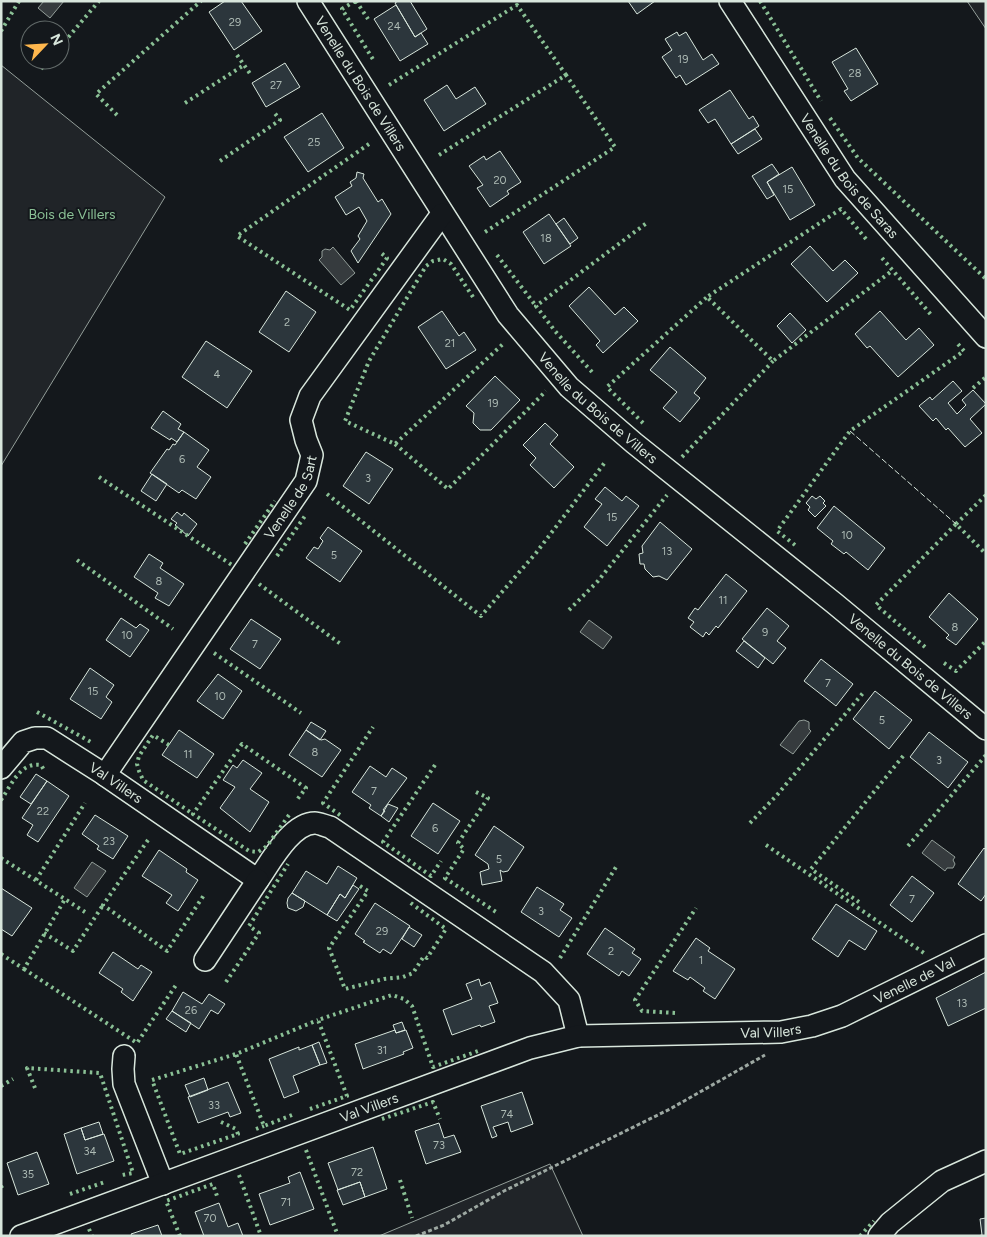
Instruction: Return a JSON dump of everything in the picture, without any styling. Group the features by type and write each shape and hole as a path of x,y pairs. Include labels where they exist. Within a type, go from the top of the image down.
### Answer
{"street":[{"name":"Venelle du Bois de Villers","path":"308,1 508,316 569,387 634,444 834,603 986,729"},
{"name":"Venelle du Bois de Saras","path":"730,1 845,179 986,337"},
{"name":"Venelle de Sart","path":"105,775 306,481 312,455 301,420 310,396 442,214"},
{"name":"Val Villers","path":"1,768 23,742 35,738 47,738 105,775 258,880"},
{"path":"205,960 289,837 299,827 315,823 330,827 543,972 569,1000 578,1036"},
{"name":"Venelle de Val","path":"842,1016 986,945"},
{"name":"Val Villers","path":"21,1236 530,1048 578,1036 782,1032 812,1026 842,1016"},
{"path":"124,1056 124,1084 163,1184"},
{"path":"879,1236 890,1223 942,1181 986,1161"}],"path":[{"path":"416,1236 444,1225 504,1191 694,1095 776,1050 782,1032"}],"green space":[{"path":"967,1 986,1 986,29"},
{"name":"Bois de Villers","path":"1,65 165,197 1,466"},
{"path":"550,1164 583,1236 379,1236"}],"shaded area":[{"path":"44,1 64,1 50,18 38,8"},
{"path":"333,247 355,273 341,285 319,260 322,257 322,251 325,249 330,250"},
{"path":"589,620 612,637 603,649 580,632"},
{"path":"799,721 809,722 809,729 811,731 793,754 780,745"},
{"path":"932,840 955,857 953,868 947,868 945,871 922,853"},
{"path":"92,862 106,871 87,897 74,888"}],"building":[{"path":"225,1 241,1 262,31 234,50 209,12"},
{"path":"398,1 410,1 427,29 415,37 395,3"},
{"path":"628,1 655,1 637,14"},
{"path":"396,5 415,37 421,33 428,44 400,61 374,19"},
{"path":"677,32 679,36 686,32 703,60 712,54 719,64 686,85 680,75 676,78 662,57 672,50 665,39"},
{"path":"856,48 878,84 851,101 844,91 848,89 832,62"},
{"path":"285,63 300,87 266,107 252,83"},
{"path":"447,85 456,99 475,87 486,104 444,131 424,100"},
{"path":"730,90 749,119 753,116 759,126 731,144 715,119 708,123 699,110"},
{"path":"322,113 344,148 308,172 284,137"},
{"path":"755,129 762,139 738,154 731,144"},
{"path":"500,151 521,182 507,191 509,194 490,207 477,188 483,185 469,166 484,156 486,160"},
{"path":"772,164 779,174 767,182 774,195 767,199 752,176"},
{"path":"792,167 815,205 790,220 767,182"},
{"path":"357,172 364,174 363,178 378,202 382,199 391,214 358,263 351,251 360,239 358,236 367,221 359,207 346,215 335,197 352,186 350,182 356,178"},
{"path":"549,214 571,246 544,264 523,232"},
{"path":"564,218 578,238 570,244 556,224"},
{"path":"810,246 833,271 845,260 858,273 827,302 791,264"},
{"path":"589,287 615,315 624,307 638,321 603,353 596,345 600,341 569,306"},
{"path":"286,291 316,312 289,352 259,332"},
{"path":"442,311 459,336 464,332 476,350 446,369 418,327"},
{"path":"880,311 906,340 919,328 934,345 898,377 870,346 867,348 855,334"},
{"path":"790,313 806,330 792,343 777,326"},
{"path":"206,341 252,371 227,408 182,377"},
{"path":"670,347 706,378 694,393 700,398 680,422 663,408 677,392 650,370"},
{"path":"495,376 520,400 491,430 480,430 473,423 474,413 466,406"},
{"path":"953,381 962,391 948,403 957,414 966,405 962,400 973,390 986,404 970,419 982,433 965,447 948,428 946,430 936,418 933,421 919,406 930,397 932,400"},
{"path":"163,411 181,424 178,429 184,432 177,442 171,438 170,440 151,428"},
{"path":"545,423 558,435 550,444 574,467 554,488 530,465 536,458 523,445"},
{"path":"184,432 209,450 197,467 211,477 196,499 182,490 179,493 150,473 167,449 169,450 173,444 175,445"},
{"path":"366,452 393,469 369,504 343,486"},
{"path":"152,474 167,484 156,501 141,491"},
{"path":"605,487 622,501 626,496 639,506 607,546 584,527 602,504 595,499"},
{"path":"812,496 816,499 820,496 825,501 823,503 826,506 815,517 808,510 810,507 806,503"},
{"path":"834,506 885,548 868,570 846,552 844,554 831,544 833,541 817,528"},
{"path":"177,512 182,516 184,513 197,524 188,536 171,519"},
{"path":"660,522 692,549 667,580 659,576 653,577 645,569 644,564 640,564 639,554 643,553 642,546"},
{"path":"328,527 362,551 340,582 306,558 314,547 318,549 323,541 320,538"},
{"path":"149,554 163,563 160,568 184,584 169,606 155,598 158,593 134,577"},
{"path":"726,574 747,591 718,628 716,626 709,635 706,632 703,637 690,627 694,622 688,618 695,608 698,610"},
{"path":"949,593 978,619 956,645 946,638 949,635 929,617"},
{"path":"767,608 789,626 777,641 786,648 773,664 742,639"},
{"path":"121,618 136,628 140,624 149,630 130,657 106,640"},
{"path":"251,619 281,639 260,669 230,649"},
{"path":"744,641 765,658 758,668 736,651"},
{"path":"821,659 853,684 836,706 804,681"},
{"path":"90,668 114,685 106,697 112,702 101,719 70,699"},
{"path":"218,674 242,691 223,719 197,701"},
{"path":"875,691 912,720 889,749 853,719"},
{"path":"311,722 326,731 320,740 306,730"},
{"path":"179,730 214,754 197,778 162,755"},
{"path":"306,730 321,740 325,739 341,750 322,777 289,755"},
{"path":"929,732 968,762 948,788 910,757"},
{"path":"243,760 262,773 250,789 269,802 250,832 220,808 235,787 223,780 233,765 237,768"},
{"path":"370,766 386,777 392,768 407,778 383,810 385,811 381,816 369,808 371,805 352,792"},
{"path":"36,774 47,781 31,804 20,797"},
{"path":"47,781 69,796 38,842 27,835 33,825 22,818"},
{"path":"433,803 460,821 438,854 411,836"},
{"path":"388,804 398,808 389,822 381,816"},
{"path":"95,815 128,836 113,859 97,849 99,846 82,834"},
{"path":"494,826 524,847 508,871 503,872 500,870 502,881 482,885 480,872 489,869 488,864 475,855"},
{"path":"984,848 986,850 986,894 981,901 958,884"},
{"path":"159,850 187,869 186,872 198,880 178,911 166,903 172,895 142,876"},
{"path":"338,866 357,878 345,898 340,894 327,915 292,893 306,871 327,884"},
{"path":"912,876 934,893 912,922 890,905"},
{"path":"353,885 359,889 337,921 327,915 340,894 345,898"},
{"path":"537,887 564,904 560,910 572,918 559,937 521,912"},
{"path":"1,888 32,908 12,936 1,929"},
{"path":"292,893 305,901 303,907 296,911 288,908 288,898"},
{"path":"375,903 410,926 391,954 383,949 380,953 363,942 365,941 355,934"},
{"path":"836,904 877,931 865,950 849,940 838,957 812,939"},
{"path":"409,927 422,935 414,947 402,939"},
{"path":"605,928 635,949 632,953 641,959 629,976 622,971 619,976 587,954"},
{"path":"696,938 710,948 708,951 735,969 715,999 703,991 705,988 690,977 688,980 673,971"},
{"path":"113,952 138,969 141,965 152,972 133,1001 121,992 123,989 99,973"},
{"path":"986,972 986,1008 948,1026 936,998"},
{"path":"479,979 481,986 490,982 498,1003 489,1006 495,1022 452,1035 443,1010 472,999 466,984"},
{"path":"183,992 202,1004 209,994 225,1004 218,1014 211,1010 199,1029 172,1011"},
{"path":"172,1011 191,1023 186,1032 166,1019"},
{"path":"402,1022 405,1030 396,1033 393,1025"},
{"path":"395,1030 396,1033 406,1030 413,1048 403,1052 404,1054 363,1069 355,1044"},
{"path":"319,1042 327,1063 320,1065 312,1045"},
{"path":"312,1045 320,1065 293,1076 299,1092 284,1098 269,1059 299,1047 299,1050"},
{"path":"204,1078 208,1090 190,1097 185,1085"},
{"path":"228,1082 241,1113 230,1117 228,1112 198,1123 188,1097"},
{"path":"522,1092 533,1124 511,1132 508,1122 493,1127 497,1136 492,1138 481,1106"},
{"path":"99,1122 103,1134 85,1140 81,1128"},
{"path":"439,1123 444,1138 454,1135 461,1152 426,1164 415,1131"},
{"path":"81,1128 85,1140 104,1134 114,1161 77,1174 64,1134"},
{"path":"373,1147 387,1189 365,1197 360,1182 338,1190 328,1163"},
{"path":"37,1152 49,1184 18,1195 7,1163"},
{"path":"300,1172 314,1209 270,1225 259,1194 290,1183 288,1177"},
{"path":"360,1182 365,1197 343,1205 337,1190"},
{"path":"219,1203 228,1227 238,1223 243,1236 204,1236 195,1212"},
{"path":"986,1218 986,1236 977,1236 982,1235 980,1219"},
{"path":"158,1225 162,1236 132,1236 131,1234"}],"hedge":[{"path":"1,31 19,1"},
{"path":"70,35 99,1"},
{"path":"117,115 96,94 201,1"},
{"path":"355,1 342,9 374,61"},
{"path":"356,1 368,19"},
{"path":"760,1 821,101"},
{"path":"389,85 517,5 566,75"},
{"path":"237,55 251,75"},
{"path":"185,103 244,65"},
{"path":"439,155 566,75 615,147 482,234"},
{"path":"220,161 280,120 273,111"},
{"path":"830,118 858,158 986,279"},
{"path":"369,144 237,236 350,310 387,258 380,252"},
{"path":"866,239 841,209 707,297 773,361 893,270"},
{"path":"592,372 555,331 536,306 648,222"},
{"path":"497,255 536,306"},
{"path":"882,258 933,317"},
{"path":"473,297 451,264 443,259 433,261 426,266 369,361 345,421 395,444 504,343"},
{"path":"643,423 607,387 707,297"},
{"path":"795,545 777,531 850,431 964,351 957,343"},
{"path":"682,457 773,361"},
{"path":"973,388 986,377"},
{"path":"395,444 448,489 546,391"},
{"path":"327,494 481,616 536,553 606,461"},
{"path":"99,477 232,565"},
{"path":"569,610 598,581 667,495"},
{"path":"956,524 986,495"},
{"path":"245,544 275,501"},
{"path":"277,556 305,516"},
{"path":"925,647 876,605 956,524 986,554"},
{"path":"77,560 173,629"},
{"path":"259,584 342,645"},
{"path":"944,663 956,671 986,641"},
{"path":"214,653 301,713"},
{"path":"750,823 777,795 863,693"},
{"path":"37,712 91,742"},
{"path":"340,815 323,803 373,727"},
{"path":"169,745 153,735 139,756 137,764 139,771 143,780 193,814"},
{"path":"289,815 267,846 258,852 249,851 193,814 242,744 306,788 296,801"},
{"path":"859,902 811,869 904,755"},
{"path":"908,846 986,755"},
{"path":"1,800 17,775 27,767 41,765 44,770"},
{"path":"435,765 383,842 431,876 441,861"},
{"path":"476,792 488,798 458,843 464,849 445,878 496,912"},
{"path":"36,880 85,803"},
{"path":"148,840 103,905 167,951 204,895"},
{"path":"766,845 924,953"},
{"path":"1,858 85,912"},
{"path":"226,982 259,933 249,926 288,864"},
{"path":"560,958 616,867"},
{"path":"360,886 368,891 329,948 345,989 384,979 403,977 413,973 424,956 427,958 446,929 408,901"},
{"path":"1,954 24,969 65,899"},
{"path":"44,933 73,951 103,905"},
{"path":"675,1013 642,1011 635,1000 696,908"},
{"path":"24,969 137,1043 176,985"},
{"path":"310,1109 347,1096 318,1020 392,995 404,999 412,1006 433,1067 481,1050"},
{"path":"292,1115 264,1126 236,1054 318,1020"},
{"path":"221,1122 236,1129 238,1134 180,1154 152,1080 236,1054"},
{"path":"35,1088 27,1068 100,1073 133,1173 122,1175"},
{"path":"1,1086 13,1079"},
{"path":"382,1119 433,1102 440,1119"},
{"path":"256,1129 264,1126"},
{"path":"306,1150 338,1236"},
{"path":"239,1175 261,1236"},
{"path":"400,1180 412,1218"},
{"path":"70,1194 105,1182"},
{"path":"180,1236 166,1201 213,1184 218,1199"},
{"path":"1,1186 3,1190"},
{"path":"860,1236 874,1221"},
{"path":"89,1229 92,1236"}],"fence":[{"path":"850,431 956,524"}]}
